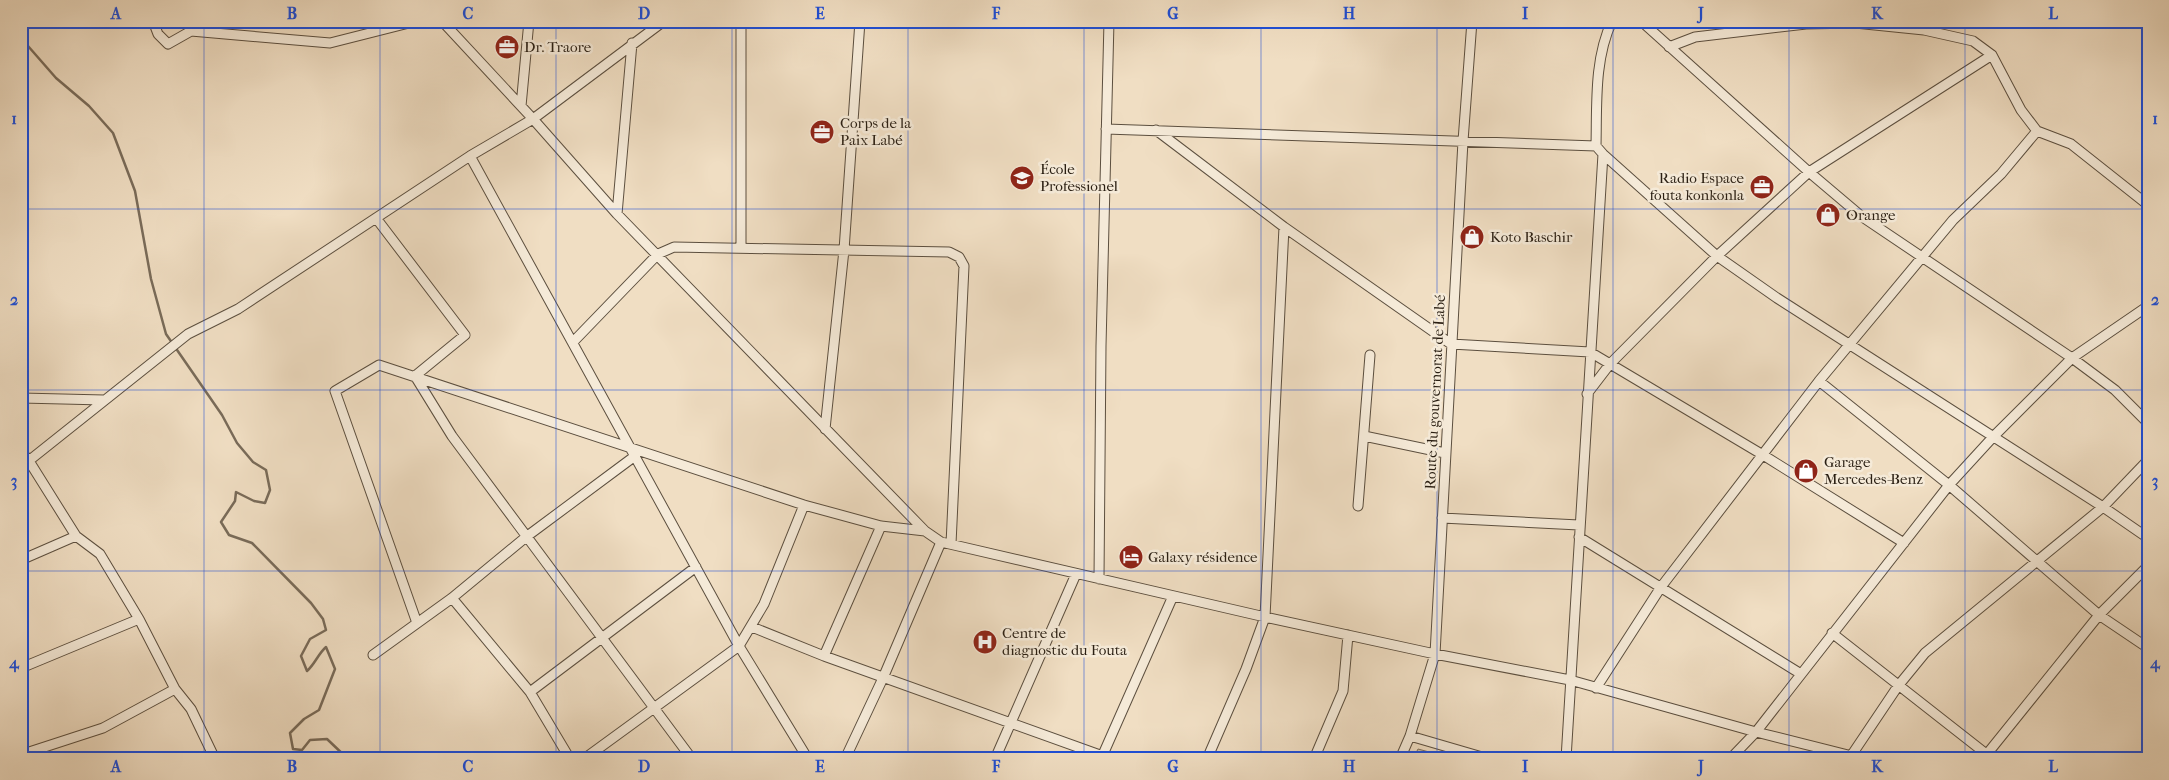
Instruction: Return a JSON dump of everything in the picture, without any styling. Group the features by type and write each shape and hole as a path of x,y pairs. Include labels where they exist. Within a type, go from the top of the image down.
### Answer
{"street":[{"path":"153,21 158,34 168,44 191,31 330,43 418,21"},
{"path":"442,21 533,119 617,214 658,254 925,531 941,542 1265,617 1435,654 1570,680 1756,732 1864,759"},
{"path":"521,106 529,21"},
{"path":"21,467 188,334 238,309 470,156 533,119 632,43 664,21"},
{"path":"741,21 741,248"},
{"path":"825,429 844,250 860,21"},
{"path":"1099,579 1101,346 1109,21"},
{"path":"1439,21 1472,22"},
{"path":"1612,21 1606,33 1599,68 1596,146 1603,154 1717,256 1777,298 2103,507 2148,538"},
{"path":"1640,21 1808,172 1861,216 2072,358 2115,390 2148,423"},
{"name":"Route du gouvernorat de Labé","path":"1400,759 1410,736 1435,654 1463,141 1472,22"},
{"path":"1670,47 1695,37 1806,24 1925,25 1973,41 1992,55 2021,110 2037,130 2071,144 2148,205"},
{"path":"617,214 632,43"},
{"path":"1587,394 1610,364 1717,256 1808,172 1992,55"},
{"path":"1106,128 1596,146"},
{"path":"1156,130 1284,227 1452,344 1590,352 1904,543"},
{"path":"1596,688 1660,587 1819,381 1921,256 1953,220 2001,174 2037,130"},
{"path":"1566,759 1603,154"},
{"path":"470,156 740,646 808,759"},
{"path":"376,218 465,335 415,376"},
{"path":"1206,759 1246,669 1265,617 1284,227"},
{"path":"573,342 658,254 674,247 949,252 959,257 964,266 952,544"},
{"path":"1730,759 1756,732 1950,485 1993,437 2072,358 2148,306"},
{"path":"1358,506 1370,355"},
{"path":"417,623 335,391 379,365 634,453 804,505 881,526 925,531"},
{"path":"415,376 452,436 692,759"},
{"path":"1819,381 1950,485 2099,615 2148,648"},
{"path":"21,398 104,400"},
{"path":"1364,436 1445,453"},
{"path":"21,451 30,461 76,536 100,554 140,618 175,689 191,710 214,759"},
{"path":"373,655 452,598 526,537 634,453"},
{"path":"1851,756 1898,686 1925,653 2103,507 2148,460"},
{"path":"584,759 740,646 764,604 804,505"},
{"path":"1442,518 1579,525"},
{"path":"824,656 881,526"},
{"path":"21,560 76,536"},
{"path":"1579,536 1802,674"},
{"path":"845,759 883,678 941,542"},
{"path":"1984,756 2099,615 2148,566"},
{"path":"530,692 696,567"},
{"path":"996,759 1076,574"},
{"path":"752,627 883,678 1105,758 1173,596"},
{"path":"452,598 530,692 570,759"},
{"path":"21,668 140,618"},
{"path":"1832,633 1984,756 1995,759"},
{"path":"1314,759 1343,691 1348,635"},
{"path":"23,755 103,728 175,689"},
{"path":"1410,736 1489,759"}],"shaded area":[{"path":"1418,749 1455,759 1413,759"}],"waterway":[{"path":"21,38 56,78 89,106 113,133 135,191 151,279 166,334 222,415 237,443 253,462 266,470 270,490 265,503 254,501 236,492 235,501 221,522 229,535 252,543 311,603 323,619 326,630 310,639 301,656 307,671 326,647 335,669 319,710 304,719 290,733 293,749 302,750 310,740 327,739 348,759"}],"place":[{"name":"Dr. Traore","path":"507,47"},
{"name":"Corps de la Paix Labé","path":"822,132"},
{"name":"École Professionel","path":"1022,178"},
{"name":"Radio Espace fouta konkonla","path":"1762,187"},
{"name":"Orange","path":"1828,215"},
{"name":"Koto Baschir","path":"1472,237"},
{"name":"Garage Mercedes-Benz","path":"1806,471"},
{"name":"Galaxy résidence","path":"1131,557"},
{"name":"Centre de diagnostic du Fouta","path":"985,642"}]}
